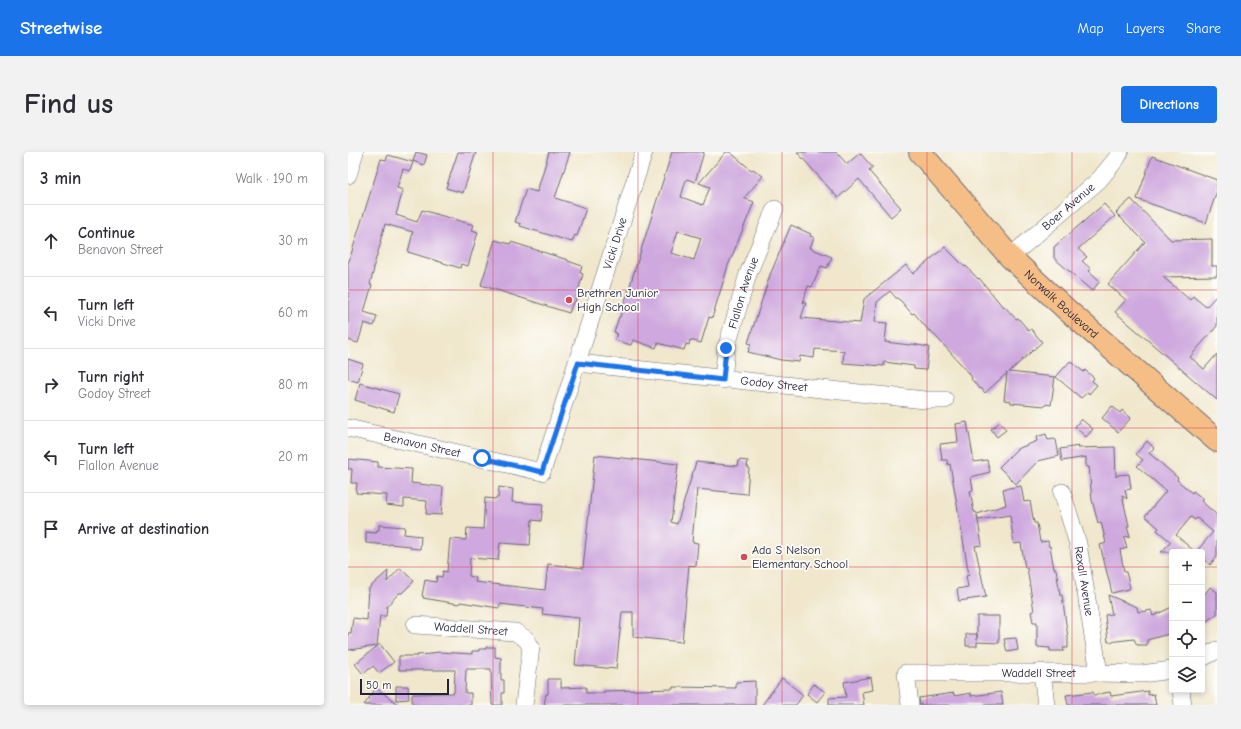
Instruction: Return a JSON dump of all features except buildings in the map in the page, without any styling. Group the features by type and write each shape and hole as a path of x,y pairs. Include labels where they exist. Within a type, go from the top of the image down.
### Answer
{"main road":[{"name":"Norwalk Boulevard","path":"920,152 1010,257 1067,310 1217,441"}],"street":[{"path":"348,175 355,152"},
{"name":"Vicki Drive","path":"542,472 644,152"},
{"name":"Boer Avenue","path":"1010,257 1099,180 1120,152"},
{"name":"Flallon Avenue","path":"723,380 726,348 748,274 775,209"},
{"name":"Godoy Street","path":"578,363 723,380 925,400 945,400"},
{"name":"Benavon Street","path":"348,428 542,472"},
{"name":"Rexall Avenue","path":"1062,492 1078,544 1099,672"},
{"name":"Waddell Street","path":"415,625 515,632 526,639 531,647 524,705"},
{"path":"1204,657 1217,650"},
{"name":"Waddell Street","path":"910,705 906,673 1099,672 1141,674 1169,670"},
{"path":"1042,672 1046,705"},
{"path":"1181,693 1183,705"}],"place":[{"name":"Brethren Junior High School","path":"569,300"},
{"name":"Ada S Nelson Elementary School","path":"744,557"}],"route":[{"path":"482,458 542,472 578,363 723,380 726,348"}]}
